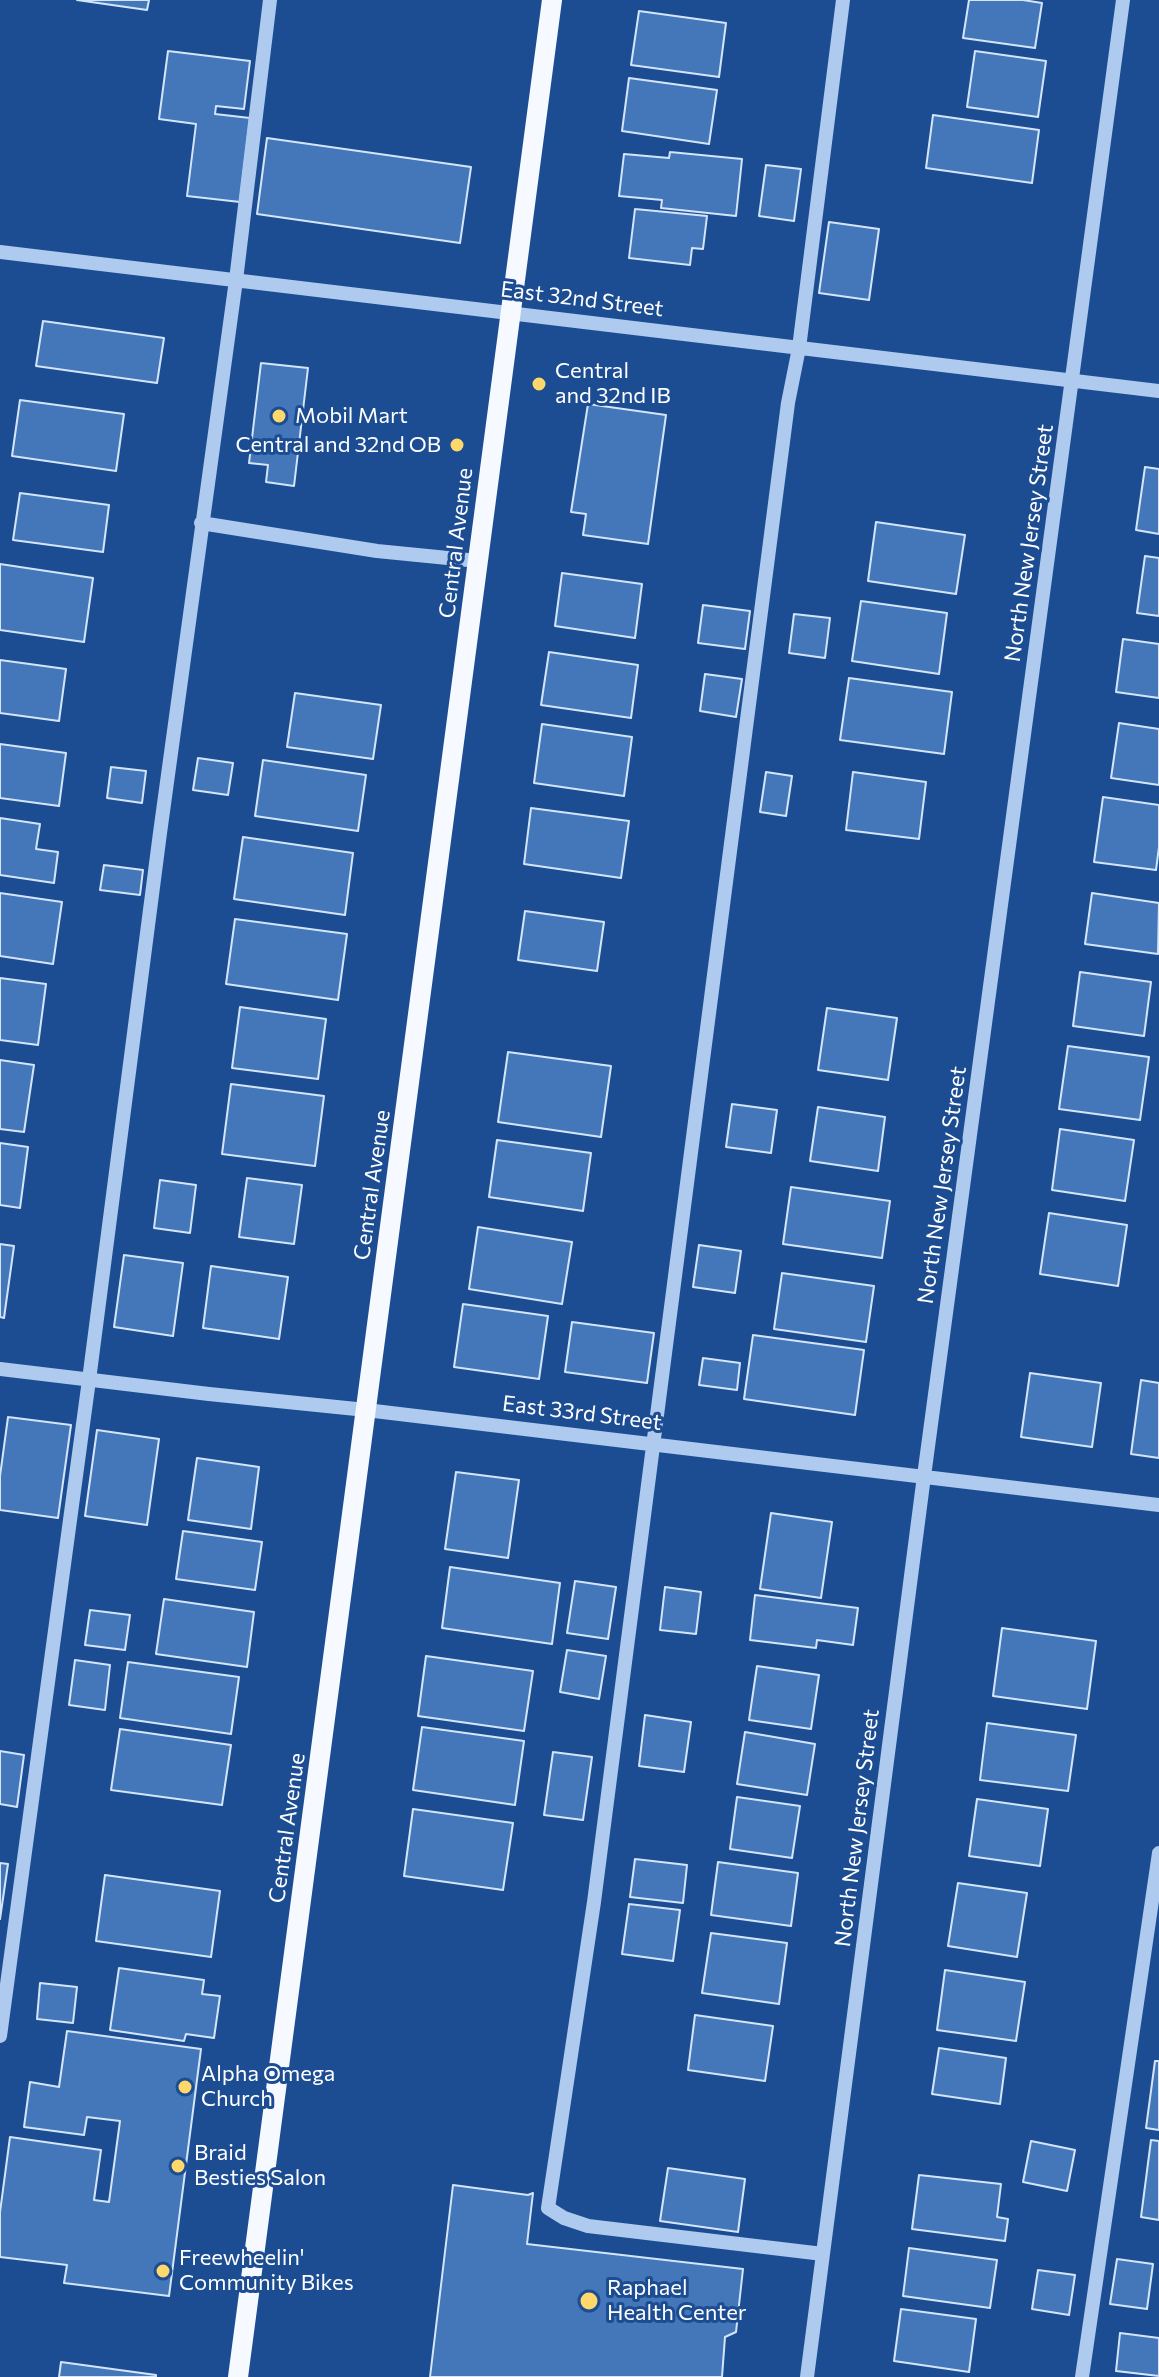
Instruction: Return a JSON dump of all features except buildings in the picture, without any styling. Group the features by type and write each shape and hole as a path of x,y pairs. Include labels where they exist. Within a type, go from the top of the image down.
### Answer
{"main road":[{"name":"Central Avenue","path":"238,2377 552,0"}],"street":[{"path":"0,2036 236,280 270,0"},
{"path":"823,2254 588,2226 564,2218 548,2208 594,1902 843,0"},
{"name":"North New Jersey Street","path":"807,2377 924,1476 1123,0"},
{"name":"East 32nd Street","path":"0,252 1159,391"},
{"path":"201,523 377,551 478,561"},
{"name":"East 33rd Street","path":"0,1369 1159,1505"},
{"path":"1082,2377 1159,1853"}],"place":[{"name":"Central and 32nd IB","path":"539,384"},
{"name":"Mobil Mart","path":"279,416"},
{"name":"Central and 32nd OB","path":"457,445"},
{"name":"Alpha Omega Church","path":"185,2087"},
{"name":"Braid Besties Salon","path":"178,2166"},
{"name":"Freewheelin' Community Bikes","path":"163,2271"},
{"name":"Raphael Health Center","path":"589,2301"}]}
